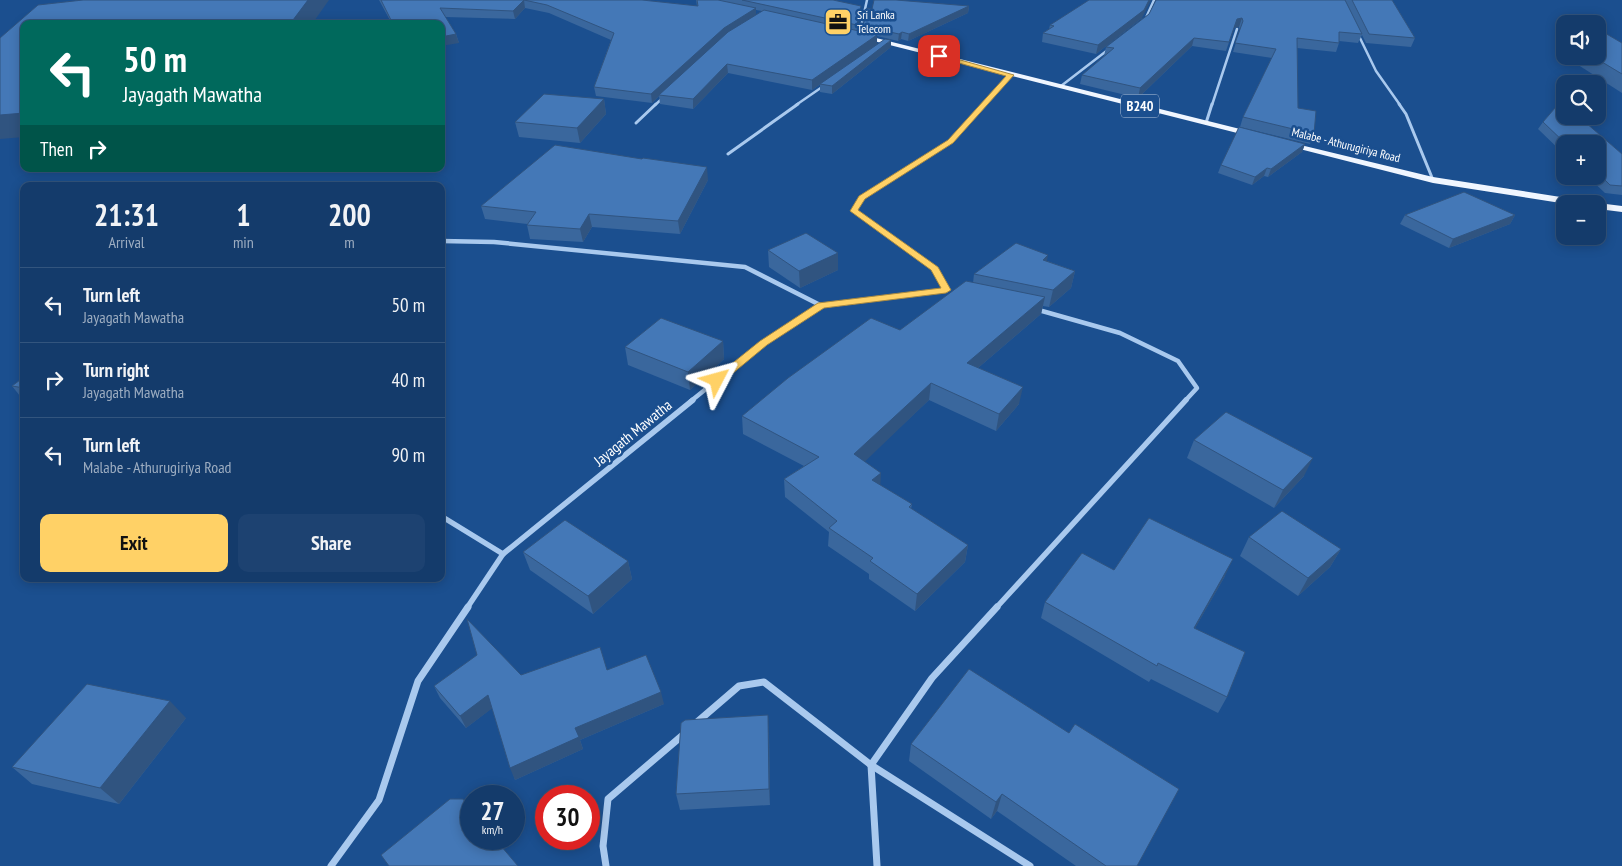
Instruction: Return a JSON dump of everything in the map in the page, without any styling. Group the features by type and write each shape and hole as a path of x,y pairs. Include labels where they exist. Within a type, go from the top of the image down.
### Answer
{"main road":[{"name":"B240","path":"849,34 1263,137"},
{"name":"Malabe - Athurugiriya Road","path":"1282,142 1433,180 1556,199"},
{"path":"1606,207 1622,209"}],"street":[{"path":"859,36 868,0"},
{"path":"1145,20 1154,0"},
{"path":"1354,27 1376,71 1406,114 1433,180"},
{"path":"1206,123 1236,29"},
{"path":"878,48 885,42"},
{"path":"1061,86 1114,44"},
{"path":"946,290 935,269 854,211 862,197 950,142 1011,75"},
{"path":"728,154 830,81"},
{"path":"636,123 671,91"},
{"path":"445,241 494,242 745,267 822,306"},
{"name":"Jayagath Mawatha","path":"331,866 379,800 418,681 504,554 763,343 822,306 946,290 956,292"},
{"path":"877,866 871,765 932,678 1197,388 1178,361 1120,333 1032,308"},
{"path":"445,518 504,554"},
{"path":"606,866 603,846 608,799 739,686 764,682 871,765 1030,866"}],"building":[{"path":"83,0 308,0 293,20 21,20 38,5"},
{"path":"381,0 524,0 513,11 440,8 456,34 445,36 445,20 391,20"},
{"path":"524,0 642,0 698,6 697,0 718,0 756,8 724,28 651,94 594,87 614,33 547,5"},
{"path":"742,0 833,0 861,6 857,25"},
{"path":"874,0 969,6 909,34 902,32 899,34 863,26 867,8 872,9"},
{"path":"1089,0 1149,0 1144,10 1098,45 1043,33 1054,26 1050,25"},
{"path":"1156,0 1345,0 1362,34 1339,32 1339,43 1297,38 1298,108 1316,111 1314,134 1243,117 1276,49 1235,43 1243,21 1242,18 1237,19 1229,42 1194,38 1140,88 1082,75 1114,48 1106,47 1149,14"},
{"path":"1352,0 1392,0 1415,38 1369,34"},
{"path":"764,10 877,35 812,80 727,64 693,99 659,95 728,32"},
{"path":"20,21 20,113 0,115 0,38"},
{"path":"1606,34 1622,43 1622,74 1606,64"},
{"path":"885,39 891,40 832,86 820,84"},
{"path":"544,94 604,99 577,128 515,122"},
{"path":"1556,107 1556,125 1588,125 1600,135 1557,135 1543,122"},
{"path":"1239,127 1305,144 1271,169 1267,168 1255,177 1221,165"},
{"path":"1606,140 1622,154 1622,186 1610,185 1606,181"},
{"path":"555,145 707,167 678,221 589,214 580,229 527,225 536,212 481,206"},
{"path":"1464,192 1515,215 1453,239 1405,215"},
{"path":"806,233 838,253 799,271 768,250"},
{"path":"1016,243 1048,255 1043,260 1075,271 1053,290 974,274"},
{"path":"966,281 1045,297 967,363 1023,387 999,414 931,383 854,454 881,473 872,480 912,504 909,507 968,545 917,594 870,561 873,558 829,528 837,521 784,479 819,457 742,416 788,378 871,318 900,330"},
{"path":"661,318 723,341 688,372 625,347"},
{"path":"20,380 20,387 12,386"},
{"path":"1226,412 1313,458 1283,490 1194,440"},
{"path":"1282,511 1341,549 1308,578 1249,537"},
{"path":"1149,518 1233,559 1194,628 1245,652 1227,697 1158,663 1157,666 1045,602 1082,553 1114,570"},
{"path":"565,520 628,561 588,596 523,552"},
{"path":"467,619 521,675 600,647 607,670 646,655 661,692 575,728 579,737 510,768 488,695 460,716 434,686 477,655"},
{"path":"969,669 1069,733 1075,724 1179,789 1137,866 1106,866 1002,794 996,802 911,744"},
{"path":"87,684 170,701 100,788 12,767"},
{"path":"768,715 769,789 676,794 681,723 685,720"},
{"path":"450,799 460,799 460,850 504,850 518,866 389,866 381,855"}],"place":[{"name":"Sri Lanka Telecom","path":"838,22"}],"route":[{"path":"717,380 763,343 822,306 946,290 935,269 854,211 862,197 950,142 1011,75 939,56"}]}
